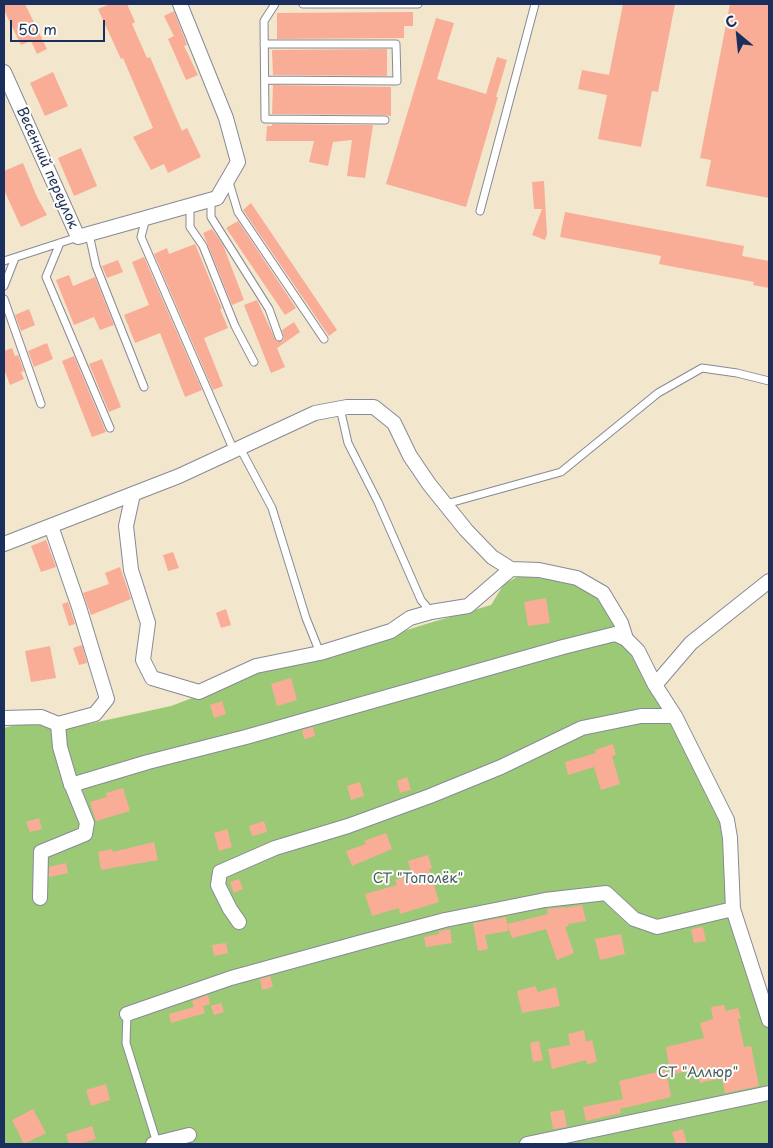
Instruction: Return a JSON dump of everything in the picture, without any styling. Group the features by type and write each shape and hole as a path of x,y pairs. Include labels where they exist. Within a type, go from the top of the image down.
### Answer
{"street":[{"path":"84,235 217,198 238,162 226,118 180,4"},
{"name":"Весенний переулок","path":"4,72 84,235"},
{"path":"4,544 179,476 315,413 340,408 374,407 394,422 410,456 429,484 492,557 511,569 539,570 577,578 603,593 621,622 626,639"},
{"path":"133,494 126,526 131,570 148,623 143,660 152,678 200,692 256,666 320,653 391,631 410,618 431,612 468,606 511,569"},
{"path":"4,718 41,717 58,724 95,714 107,699 80,607 51,526"},
{"path":"655,686 691,643 769,581"},
{"path":"71,784 563,647 616,634 626,639 638,651 655,686 675,716 727,820 730,838 733,909 766,1000 769,1020"},
{"path":"239,922 218,885 220,872 275,848 348,826 430,796 501,767 582,728 641,716 675,716"},
{"path":"40,898 41,852 85,834 87,823 71,784 60,747 58,724"},
{"path":"127,1014 231,978 362,942 445,920 545,900 606,893 634,919 657,927 733,909"},
{"path":"527,1144 769,1093"},
{"path":"155,1143 189,1135"}],"lane":[{"path":"275,4 264,21 265,119 385,120"},
{"path":"303,4 418,4"},
{"path":"480,211 535,4"},
{"path":"264,44 396,44 397,81 265,80"},
{"path":"228,179 238,212 324,339"},
{"path":"211,200 211,217 268,309 279,337"},
{"path":"190,206 190,227 203,246 235,326 254,362"},
{"path":"146,218 141,237 237,449 272,508 306,618 320,653"},
{"path":"4,261 84,235 144,387"},
{"path":"60,243 46,277 110,428"},
{"path":"4,286 15,258"},
{"path":"4,298 41,404"},
{"path":"446,504 561,472 658,393 702,368 737,373 769,381"},
{"path":"340,408 348,443 378,502 421,600 431,612"},
{"path":"127,1014 126,1043 155,1143"}],"green space":[{"name":"СТ \"Тополёк\"","path":"519,576 566,581 596,596 618,626 671,719 727,834 727,859 754,990 767,988 769,992 769,1144 4,1144 4,728 15,725 47,725 61,730 171,706 261,672 326,656 491,605 504,584"}],"building":[{"path":"4,4 25,4 47,49 37,54 31,41 21,45 4,10"},
{"path":"110,4 127,4 135,22 132,24 147,58 150,57 182,131 187,128 201,157 168,173 164,164 151,170 133,137 153,128 123,58 121,59 98,9"},
{"path":"623,4 675,4 658,92 652,91 641,147 598,139 607,95 578,89 582,70 609,75"},
{"path":"730,4 769,4 769,198 706,186 711,160 700,158"},
{"path":"174,11 187,45 184,46 198,75 186,80 168,39 174,36 164,16"},
{"path":"413,12 413,26 404,26 404,38 277,39 277,13"},
{"path":"436,18 454,23 437,79 486,94 497,57 507,60 466,207 386,184"},
{"path":"387,49 387,76 273,75 272,50"},
{"path":"53,72 68,106 45,116 30,83"},
{"path":"273,85 391,87 391,116 272,114"},
{"path":"272,124 373,125 365,178 347,176 352,140 333,142 328,166 309,162 314,141 266,141 267,126 272,126"},
{"path":"81,148 97,186 74,196 58,158"},
{"path":"23,163 37,197 47,215 21,227 4,190 4,171"},
{"path":"544,181 547,234 545,240 532,235 542,209 534,209 532,182"},
{"path":"251,203 337,330 329,336 243,210"},
{"path":"565,212 744,246 742,256 769,261 769,288 753,285 754,282 659,264 661,256 560,237"},
{"path":"238,221 296,308 285,315 226,228"},
{"path":"212,229 223,245 244,300 232,305 203,233"},
{"path":"195,244 228,328 204,338 223,386 213,390 154,254 167,248 169,254"},
{"path":"144,257 202,390 185,397 160,333 135,343 124,315 149,305 132,262"},
{"path":"118,260 123,272 107,278 102,266"},
{"path":"69,275 73,286 95,277 114,325 100,330 94,317 74,325 56,280"},
{"path":"257,300 276,341 283,341 282,330 294,322 300,332 277,348 285,367 271,373 244,305"},
{"path":"29,309 35,325 21,331 15,315"},
{"path":"47,343 53,359 34,367 28,351"},
{"path":"12,348 15,356 18,355 24,371 21,372 24,379 10,385 4,369 4,351"},
{"path":"74,356 106,432 92,437 62,361"},
{"path":"102,359 121,407 109,412 89,364"},
{"path":"46,540 56,567 41,572 31,546"},
{"path":"173,552 179,568 168,571 163,555"},
{"path":"120,567 131,599 91,615 83,593 109,584 105,573"},
{"path":"546,598 550,623 528,626 524,602"},
{"path":"68,602 75,624 69,626 62,604"},
{"path":"226,609 231,625 221,628 216,613"},
{"path":"82,645 87,663 79,665 73,648"},
{"path":"50,646 56,678 31,682 25,651"},
{"path":"291,678 297,700 277,706 271,684"},
{"path":"222,701 226,714 214,718 210,705"},
{"path":"313,727 315,736 304,739 302,730"},
{"path":"613,744 616,755 612,756 620,784 601,790 594,767 568,775 565,762 596,753 595,750"},
{"path":"407,777 411,790 400,793 397,781"},
{"path":"360,782 364,796 351,800 347,786"},
{"path":"123,788 130,811 96,821 90,802 107,797 106,793"},
{"path":"39,818 42,829 30,832 26,822"},
{"path":"264,821 267,832 252,836 249,826"},
{"path":"227,829 232,847 219,851 214,833"},
{"path":"386,833 392,849 352,866 346,851 366,844 364,841"},
{"path":"154,842 158,860 101,870 98,852 112,849 113,852"},
{"path":"428,855 432,868 429,869 439,902 400,914 399,908 372,916 365,894 397,885 395,880 412,875 408,861"},
{"path":"66,863 68,873 49,877 49,867"},
{"path":"239,879 243,889 234,893 230,882"},
{"path":"582,905 586,921 568,924 569,926 565,927 574,953 557,960 546,929 512,938 507,924 548,914 547,909"},
{"path":"506,917 508,931 485,935 488,949 478,951 473,923"},
{"path":"703,927 706,941 694,943 691,929"},
{"path":"450,929 452,943 426,947 424,937 439,934 439,931"},
{"path":"621,934 625,954 600,960 595,939"},
{"path":"226,943 228,953 214,956 212,945"},
{"path":"270,976 273,987 262,990 260,979"},
{"path":"535,986 538,992 556,987 560,1006 522,1013 517,991"},
{"path":"208,995 210,1004 203,1006 205,1013 171,1023 169,1014 194,1007 192,1001"},
{"path":"221,1003 224,1012 214,1015 211,1006"},
{"path":"724,1005 726,1011 738,1008 741,1019 738,1019 744,1047 751,1046 759,1086 725,1093 722,1078 700,1083 697,1069 670,1075 666,1047 704,1038 700,1023 713,1019 711,1007"},
{"path":"584,1030 586,1042 592,1040 597,1062 587,1064 586,1060 552,1069 548,1049 570,1045 568,1034"},
{"path":"539,1041 543,1060 533,1062 530,1043"},
{"path":"666,1070 671,1097 620,1109 621,1113 586,1121 583,1107 623,1099 619,1081"},
{"path":"106,1084 110,1100 91,1106 86,1090"},
{"path":"33,1109 46,1133 24,1144 12,1120"},
{"path":"564,1110 567,1127 553,1129 550,1112"},
{"path":"92,1126 96,1139 79,1144 69,1144 66,1134"},
{"path":"683,1129 687,1144 676,1144 672,1132"}],"park label":[{"name":"СТ \"Аллюр\"","path":"698,1073"}]}
